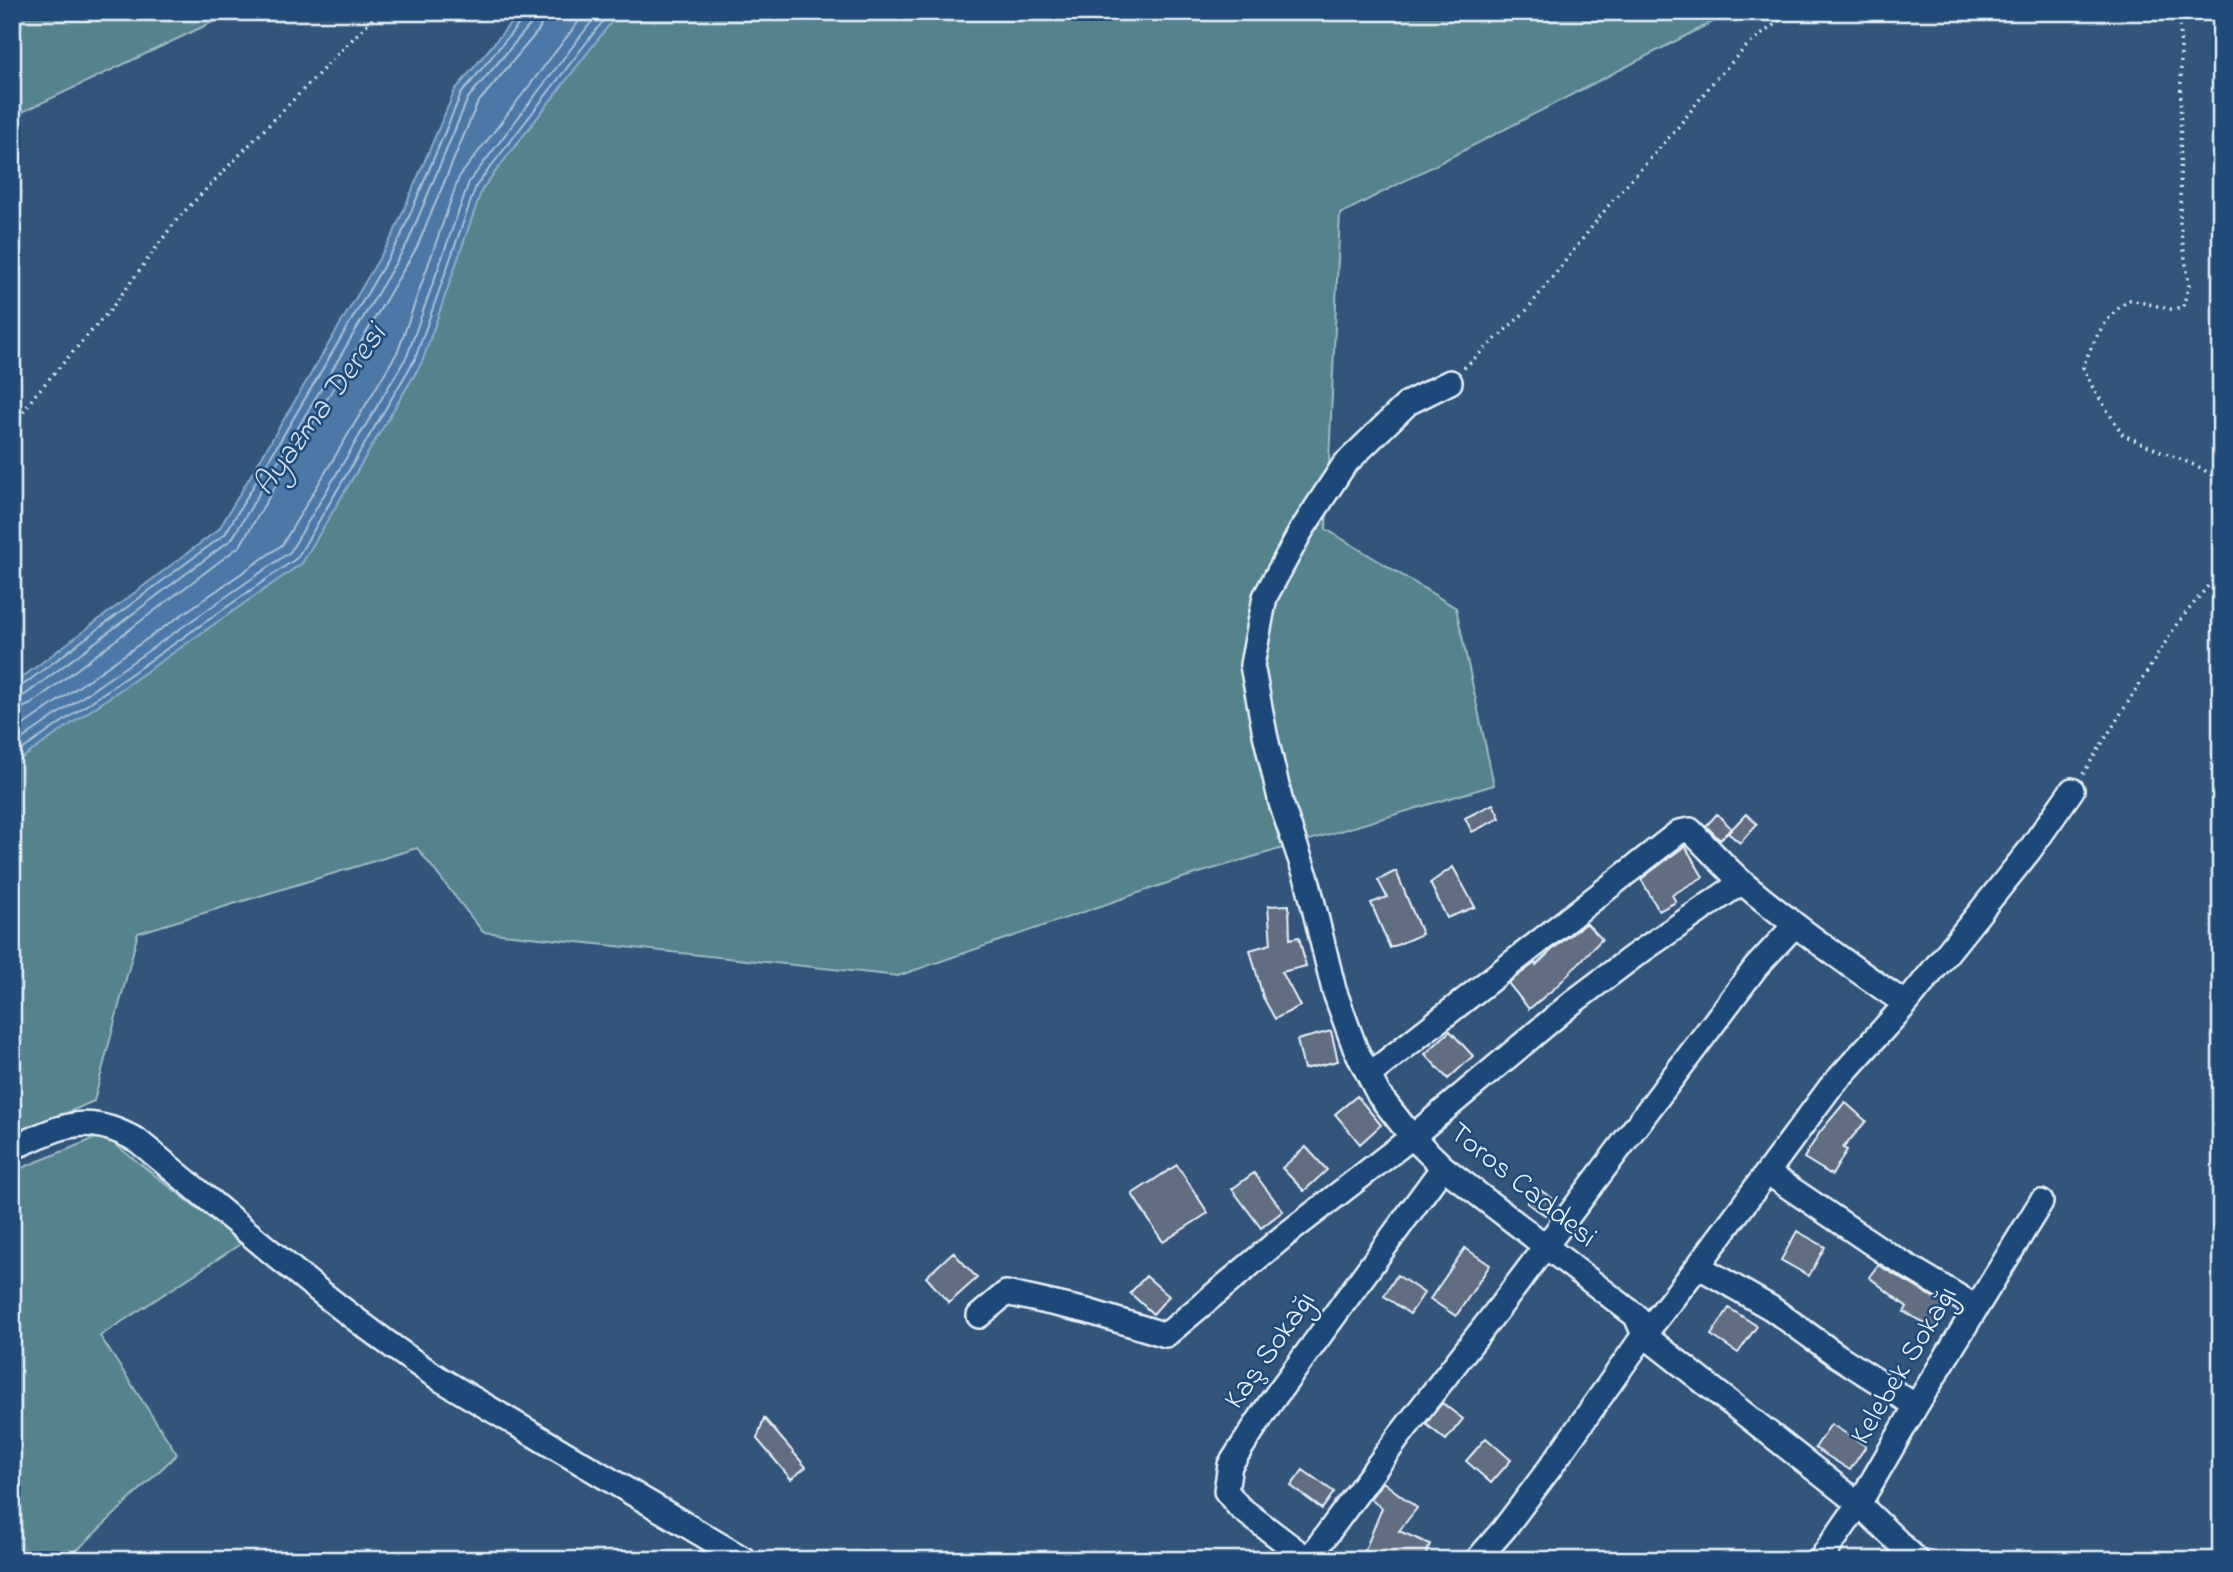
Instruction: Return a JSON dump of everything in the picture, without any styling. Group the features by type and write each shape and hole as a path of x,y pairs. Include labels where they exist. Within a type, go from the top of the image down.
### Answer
{"street":[{"path":"1450,382 1408,403 1344,465 1301,531 1265,597 1252,665 1281,803 1307,880 1334,990 1355,1048 1379,1095 1412,1137 1573,1002 1634,956 1742,882"},
{"path":"1478,1560 1552,1465 1644,1335 1829,1089 1906,1004 2029,851 2072,790"},
{"path":"1369,1075 1679,832 1690,830 1742,882 1822,947 1906,1004"},
{"path":"1308,1559 1756,967 1795,925"},
{"path":"12,1148 74,1124 97,1124 118,1129 138,1141 353,1318 395,1349 440,1379 745,1560"},
{"name":"Toros Caddesi","path":"979,1316 1006,1293 1087,1311 1166,1335 1284,1236 1412,1137 1443,1167 1636,1316 1644,1335 1859,1504 1917,1560"},
{"name":"Kaş Sokağı","path":"1308,1559 1239,1507 1226,1491 1230,1465 1269,1405 1443,1167"},
{"path":"1768,1173 1886,1253 1976,1307"},
{"name":"Kelebek Sokağı","path":"1820,1560 1859,1504 2041,1202"},
{"path":"1698,1266 1771,1308 1838,1356 1916,1406"}],"path":[{"path":"12,430 34,396 111,309 178,218 379,12"},
{"path":"1450,382 1526,311 1613,200 1675,131 1714,81 1746,47 1790,12"},
{"path":"2178,12 2181,46 2180,224 2189,285 2183,307 2171,309 2130,300 2118,307 2097,334 2083,367 2123,435 2202,468 2221,482"},
{"path":"2072,790 2177,624 2221,570"}],"green space":[{"path":"12,12 234,12 12,117"},
{"path":"619,12 1732,12 1340,214 1326,529 1456,608 1494,785 1179,879 898,976 483,932 417,848 138,933 94,1101 12,1137 12,765 302,563 422,362 482,189"},
{"path":"103,1135 242,1243 100,1336 177,1454 67,1560 12,1560 12,1172"}],"water":[{"name":"Ayazma Deresi","path":"520,12 619,12 482,189 422,362 302,563 12,765 12,685 219,529 393,235 455,90"}],"building":[{"path":"1493,804 1500,818 1472,832 1465,818"},
{"path":"1717,814 1731,828 1720,840 1706,826"},
{"path":"1746,814 1757,824 1740,843 1728,833"},
{"path":"1685,846 1703,877 1672,895 1676,902 1659,911 1641,879"},
{"path":"1453,867 1475,907 1447,918 1430,883"},
{"path":"1396,871 1422,934 1390,948 1371,903 1387,897 1378,880"},
{"path":"1289,905 1290,939 1299,937 1306,966 1282,972 1300,1006 1275,1019 1263,997 1250,950 1271,944 1268,906"},
{"path":"1586,923 1602,939 1556,987 1529,1009 1508,983 1535,963 1536,965"},
{"path":"1331,1031 1338,1061 1304,1069 1297,1040"},
{"path":"1450,1031 1473,1056 1448,1079 1425,1054"},
{"path":"1357,1096 1381,1125 1360,1144 1335,1114"},
{"path":"1845,1102 1866,1121 1843,1148 1847,1150 1832,1175 1804,1158 1820,1132"},
{"path":"1306,1147 1327,1170 1304,1191 1282,1168"},
{"path":"1177,1165 1208,1213 1163,1242 1132,1194"},
{"path":"1254,1173 1283,1211 1261,1228 1232,1189"},
{"path":"1537,1188 1555,1200 1545,1215 1527,1203"},
{"path":"1797,1231 1825,1247 1809,1276 1781,1260"},
{"path":"1465,1248 1490,1265 1456,1316 1430,1299"},
{"path":"953,1252 977,1278 949,1303 926,1277"},
{"path":"1878,1265 1948,1306 1935,1329 1904,1312 1907,1307 1869,1277"},
{"path":"1397,1275 1424,1293 1410,1314 1384,1296"},
{"path":"1146,1276 1169,1296 1153,1314 1130,1293"},
{"path":"1729,1308 1757,1326 1738,1353 1711,1335"},
{"path":"1442,1403 1463,1419 1446,1440 1426,1424"},
{"path":"764,1418 806,1467 791,1479 757,1439"},
{"path":"1831,1424 1866,1446 1850,1470 1815,1448"},
{"path":"1486,1438 1511,1460 1491,1483 1466,1461"},
{"path":"1303,1470 1334,1492 1322,1509 1291,1486"},
{"path":"1383,1482 1417,1508 1399,1531 1430,1544 1424,1560 1361,1560 1382,1508 1370,1499"}]}
